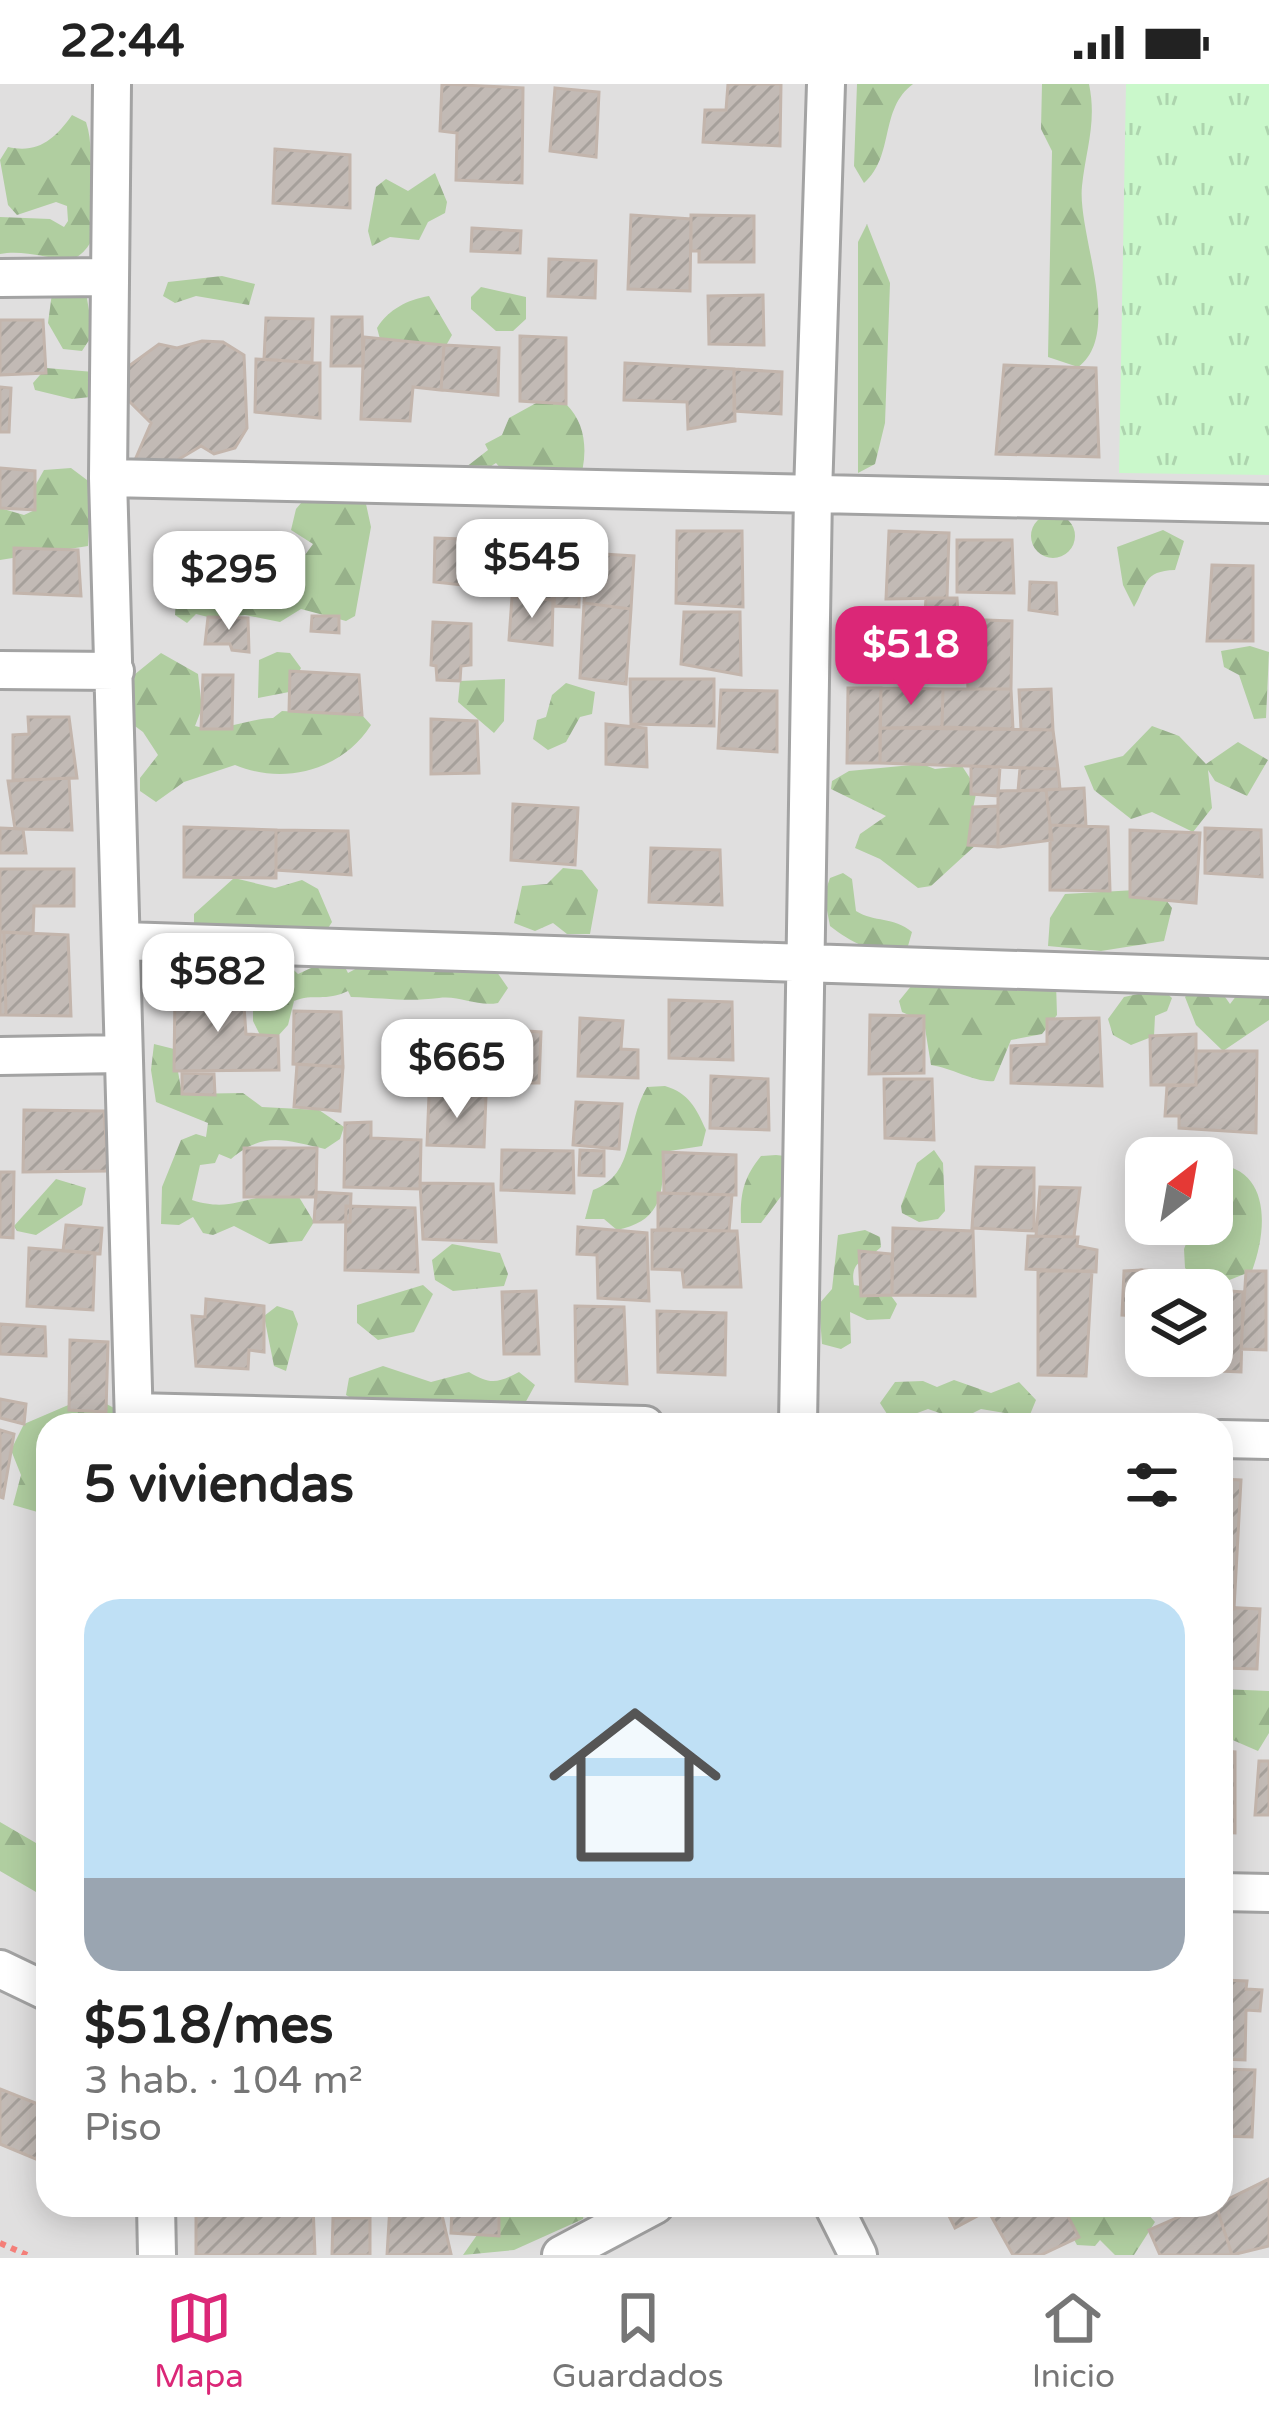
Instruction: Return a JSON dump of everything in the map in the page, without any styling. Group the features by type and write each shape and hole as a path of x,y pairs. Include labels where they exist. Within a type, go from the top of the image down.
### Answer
{"street":[{"path":"112,84 109,478 134,1413"},
{"path":"798,1413 813,494 826,84"},
{"path":"0,278 109,277"},
{"path":"109,478 1269,504"},
{"path":"0,670 115,671"},
{"path":"123,941 1269,979"},
{"path":"0,1056 122,1054"},
{"path":"1233,1439 1269,1440"},
{"path":"1233,1892 1269,1893"},
{"path":"0,1969 36,1986"},
{"path":"156,2217 157,2255"},
{"path":"561,2255 633,2217"},
{"path":"839,2217 858,2255"}],"path":[{"path":"0,2242 27,2255"}],"shaded area":[{"path":"0,84 1269,84 1269,2255 0,2255"}],"green space":[{"path":"857,84 913,84 895,106 880,160 864,183 854,166"},
{"path":"1042,84 1089,84 1091,98 1082,206 1098,307 1097,331 1091,351 1078,367 1048,357 1052,151 1041,129"},
{"path":"1126,84 1269,84 1269,475 1119,473"},
{"path":"72,115 86,122 89,137 96,213 90,243 74,259 0,254 0,217 50,219 64,227 68,221 67,206 56,202 17,215 8,205 0,160 8,147 45,143"},
{"path":"435,173 447,202 445,213 428,222 419,240 390,237 372,246 368,231 376,187 386,179 408,191"},
{"path":"867,224 890,283 885,423 875,464 858,473 858,242"},
{"path":"222,276 255,284 249,305 196,296 175,303 163,296 168,282"},
{"path":"85,287 93,334 82,351 63,349 48,323 52,293"},
{"path":"481,287 526,297 526,319 513,331 496,331 471,309 471,297"},
{"path":"429,296 452,335 444,349 380,339 377,328 387,316"},
{"path":"46,368 94,372 99,396 72,399 35,390 33,383"},
{"path":"538,402 566,404 579,422 584,453 578,485 508,477 496,463 482,472 461,471 488,450 485,444 502,435 509,418"},
{"path":"71,468 91,483 88,546 0,560 0,508 24,515 35,510 35,486 44,470"},
{"path":"317,484 366,504 371,527 355,616 346,621 301,609 280,622 245,615 216,619 196,614 187,623 175,615 176,599 247,559 279,573 297,566 313,544 291,530 296,509"},
{"path":"1053,514 1069,520 1075,536 1069,552 1053,558 1037,552 1031,536 1037,520"},
{"path":"1163,530 1184,541 1175,570 1151,576 1134,607 1123,585 1117,547"},
{"path":"1250,646 1269,652 1266,718 1254,719 1239,675 1224,667 1221,651"},
{"path":"277,652 290,653 301,668 289,692 258,698 259,660"},
{"path":"161,653 198,674 202,708 195,726 225,727 273,718 282,711 362,715 371,725 344,753 310,770 272,774 235,765 184,782 156,802 140,791 140,778 158,755 143,732 124,718 129,679"},
{"path":"505,679 504,721 494,733 458,702 460,681"},
{"path":"566,683 595,692 592,714 580,717 566,742 548,750 533,739 537,720 546,717 552,695"},
{"path":"1152,726 1179,736 1206,764 1238,742 1268,760 1247,796 1215,781 1208,770 1212,808 1193,832 1152,812 1131,819 1094,790 1084,766 1123,756"},
{"path":"922,764 935,769 962,766 977,789 970,823 978,843 931,886 918,888 880,859 855,848 860,834 886,816 831,789 832,781 849,771"},
{"path":"563,868 582,870 598,890 590,934 567,934 553,923 535,931 514,923 522,886 547,884"},
{"path":"843,873 852,879 856,911 912,932 906,953 866,947 830,926 824,895 830,878"},
{"path":"234,878 275,888 302,880 318,889 332,922 325,933 194,932 194,914"},
{"path":"1136,890 1166,900 1172,908 1164,941 1101,951 1048,946 1050,918 1065,894"},
{"path":"169,948 230,957 244,982 256,988 257,966 277,954 298,974 339,955 348,973 372,960 390,959 396,970 490,962 508,988 498,1003 490,1004 446,998 351,997 348,991 301,999 294,1001 288,1025 278,1036 260,1035 253,1021 253,997 243,992 218,1001 191,985 168,1001 156,998 156,967"},
{"path":"984,979 1056,983 1057,1015 1042,1034 1011,1040 994,1081 931,1065 924,1022 902,1012 899,1001 916,980 976,988"},
{"path":"1153,981 1172,998 1167,1011 1155,1016 1154,1036 1131,1045 1113,1035 1108,1019 1124,997 1143,993"},
{"path":"1247,982 1269,988 1269,1020 1223,1051 1196,1025 1185,997 1194,986 1218,987 1230,1004"},
{"path":"154,1044 174,1049 182,1094 243,1093 262,1107 319,1110 344,1127 340,1139 325,1149 265,1141 231,1159 219,1154 215,1163 200,1165 192,1200 222,1205 269,1196 299,1197 314,1222 302,1241 269,1244 234,1226 213,1235 203,1233 193,1217 179,1225 161,1224 162,1187 181,1140 196,1134 206,1137 208,1123 156,1102 151,1070"},
{"path":"665,1086 695,1108 706,1130 702,1146 663,1152 657,1204 643,1220 617,1230 604,1219 585,1219 593,1190 607,1183 623,1161 647,1087"},
{"path":"934,1150 943,1163 945,1211 938,1219 919,1222 902,1213 901,1206 917,1163"},
{"path":"761,1156 794,1157 782,1195 761,1223 741,1223 746,1179"},
{"path":"1233,1168 1245,1175 1260,1201 1262,1217 1252,1271 1233,1279 1233,1269 1186,1269 1186,1245 1233,1245"},
{"path":"56,1179 86,1188 82,1205 36,1235 17,1231 14,1226"},
{"path":"865,1230 880,1237 881,1247 857,1265 854,1285 887,1290 897,1304 890,1319 867,1320 850,1312 851,1343 841,1349 822,1344 819,1304 832,1289 838,1235"},
{"path":"452,1244 500,1253 508,1274 504,1286 453,1291 435,1280 432,1260"},
{"path":"423,1285 433,1294 414,1332 378,1340 357,1323 357,1305"},
{"path":"277,1306 293,1311 298,1324 286,1371 274,1366 264,1316"},
{"path":"383,1366 431,1382 469,1372 494,1381 519,1372 535,1385 524,1405 429,1406 393,1398 383,1407 362,1405 346,1395 349,1378"},
{"path":"954,1380 991,1393 1019,1382 1036,1400 1031,1413 928,1409 886,1413 880,1403 895,1382 923,1381 937,1387"},
{"path":"99,1400 115,1413 50,1413 73,1403"},
{"path":"36,1419 36,1512 13,1505 21,1475 11,1450 24,1424"},
{"path":"1233,1690 1269,1691 1269,1733 1258,1751 1233,1740"},
{"path":"0,1822 36,1843 36,1892 0,1871"},
{"path":"490,2217 583,2217 514,2250 463,2255"},
{"path":"1069,2217 1151,2217 1155,2222 1134,2255 1115,2255 1100,2240 1095,2246 1077,2245 1066,2225"}],"building":[{"path":"442,84 523,88 522,183 456,180 457,133 440,131"},
{"path":"728,84 781,84 780,146 703,142 705,110 726,110"},
{"path":"555,88 599,92 596,157 550,151"},
{"path":"275,149 350,155 350,208 273,203"},
{"path":"631,215 691,219 690,291 628,289"},
{"path":"691,215 754,216 754,262 699,262 699,251 691,251"},
{"path":"472,228 521,231 520,253 471,251"},
{"path":"549,259 596,261 595,298 548,296"},
{"path":"763,295 764,345 709,344 708,296"},
{"path":"332,317 362,317 363,366 331,366"},
{"path":"266,318 313,319 312,363 264,359"},
{"path":"0,320 43,320 46,373 0,375"},
{"path":"520,336 566,338 566,404 520,401"},
{"path":"364,337 444,345 441,390 413,387 410,421 361,419"},
{"path":"202,341 223,342 244,355 247,428 235,448 214,454 201,446 154,474 135,460 151,423 121,393 129,366 159,344 177,348"},
{"path":"444,345 499,348 498,395 441,390"},
{"path":"256,359 320,363 320,418 255,412"},
{"path":"625,363 734,369 735,421 688,429 687,402 624,400"},
{"path":"1004,365 1096,368 1099,457 996,454"},
{"path":"734,369 782,372 781,414 734,411"},
{"path":"0,387 11,388 9,432 0,432"},
{"path":"0,468 35,471 35,510 0,508"},
{"path":"677,531 742,531 743,607 676,603"},
{"path":"889,531 949,533 947,598 886,599"},
{"path":"435,538 492,540 492,588 434,582"},
{"path":"513,539 556,540 553,600 512,597"},
{"path":"957,540 1012,540 1014,593 957,592"},
{"path":"14,548 78,550 81,596 14,593"},
{"path":"556,550 580,551 579,607 554,606"},
{"path":"587,553 634,556 631,609 584,603"},
{"path":"1212,565 1253,566 1253,641 1207,641"},
{"path":"1030,582 1056,583 1057,614 1029,610"},
{"path":"512,597 553,600 552,645 509,640"},
{"path":"926,598 957,598 958,614 925,613"},
{"path":"584,603 631,609 626,684 580,678"},
{"path":"684,612 740,612 741,675 681,664"},
{"path":"312,616 339,616 339,633 311,631"},
{"path":"208,617 248,618 249,652 232,650 230,644 205,644"},
{"path":"958,619 1012,621 1011,689 968,689 967,670 956,669"},
{"path":"433,622 471,624 471,665 461,666 460,681 437,680 436,666 431,665"},
{"path":"290,671 359,675 362,715 289,711"},
{"path":"203,675 233,675 232,729 201,729"},
{"path":"630,679 714,679 714,726 631,724"},
{"path":"848,688 881,688 880,763 847,763"},
{"path":"881,688 943,689 942,727 880,728"},
{"path":"943,689 1011,689 1013,729 942,727"},
{"path":"1051,689 1053,730 1021,729 1019,690"},
{"path":"721,690 777,691 777,752 718,748"},
{"path":"28,717 69,717 77,778 13,780 13,735 29,734"},
{"path":"431,719 477,721 479,773 431,774"},
{"path":"606,724 646,728 647,767 606,764"},
{"path":"880,728 1053,730 1058,769 880,763"},
{"path":"971,766 1000,767 998,796 971,794"},
{"path":"1020,768 1058,769 1060,789 1018,791"},
{"path":"69,778 72,830 15,829 8,781"},
{"path":"1084,788 1086,826 1050,825 1046,790"},
{"path":"1046,790 1052,840 998,847 998,791"},
{"path":"513,804 578,808 575,865 511,860"},
{"path":"998,806 998,847 968,845 973,807"},
{"path":"1050,825 1108,827 1110,891 1050,890"},
{"path":"184,827 276,830 276,878 184,877"},
{"path":"0,828 23,829 26,853 0,853"},
{"path":"1205,828 1261,830 1262,877 1205,873"},
{"path":"276,830 348,831 351,875 276,870"},
{"path":"1130,830 1200,833 1196,903 1130,897"},
{"path":"651,848 720,850 722,905 649,902"},
{"path":"0,869 74,869 74,906 34,906 33,934 0,932"},
{"path":"0,932 4,932 6,1015 0,1015"},
{"path":"4,932 68,935 71,1016 6,1015"},
{"path":"175,989 243,992 246,1034 278,1036 279,1070 174,1071"},
{"path":"669,1000 732,1002 733,1060 669,1058"},
{"path":"294,1011 341,1012 343,1067 293,1064"},
{"path":"870,1015 924,1016 924,1073 869,1074"},
{"path":"580,1018 623,1021 621,1049 638,1050 638,1078 578,1076"},
{"path":"1099,1018 1102,1086 1011,1083 1011,1046 1047,1044 1047,1019"},
{"path":"511,1030 541,1032 539,1083 510,1083"},
{"path":"1196,1034 1196,1085 1151,1085 1150,1036"},
{"path":"1196,1051 1257,1051 1256,1133 1179,1128 1179,1116 1165,1116 1167,1086 1196,1085"},
{"path":"297,1064 343,1067 340,1111 294,1107"},
{"path":"182,1073 214,1074 215,1095 182,1094"},
{"path":"711,1076 768,1079 769,1130 710,1128"},
{"path":"884,1079 932,1079 934,1140 885,1138"},
{"path":"429,1095 486,1096 484,1147 427,1145"},
{"path":"576,1102 622,1104 619,1149 573,1145"},
{"path":"24,1110 104,1111 108,1171 23,1172"},
{"path":"371,1122 371,1138 421,1140 420,1189 344,1187 345,1123"},
{"path":"244,1148 317,1148 316,1197 244,1197"},
{"path":"502,1150 573,1151 574,1193 501,1190"},
{"path":"580,1150 604,1151 604,1176 579,1175"},
{"path":"663,1152 736,1155 736,1195 664,1193"},
{"path":"976,1167 1034,1168 1034,1231 972,1228"},
{"path":"0,1172 14,1172 13,1238 0,1237"},
{"path":"420,1183 493,1184 496,1242 423,1239"},
{"path":"1040,1187 1080,1188 1074,1237 1036,1236"},
{"path":"316,1192 351,1194 350,1222 314,1222"},
{"path":"658,1193 732,1195 729,1231 658,1229"},
{"path":"346,1206 415,1208 418,1272 345,1270"},
{"path":"66,1225 102,1228 100,1254 63,1251"},
{"path":"578,1227 647,1233 649,1301 598,1298 597,1255 577,1254"},
{"path":"893,1228 973,1231 975,1296 892,1295"},
{"path":"652,1230 737,1231 741,1287 684,1287 682,1270 652,1269"},
{"path":"1028,1236 1078,1237 1077,1246 1097,1250 1096,1272 1026,1269"},
{"path":"29,1248 95,1253 93,1310 27,1306"},
{"path":"859,1251 892,1254 892,1295 861,1296"},
{"path":"1038,1271 1092,1271 1086,1376 1038,1375"},
{"path":"1246,1271 1266,1271 1266,1350 1241,1349"},
{"path":"536,1291 539,1354 504,1354 502,1292"},
{"path":"1233,1291 1243,1292 1241,1372 1233,1372"},
{"path":"206,1299 264,1306 264,1352 249,1350 248,1369 196,1366 192,1316 205,1317"},
{"path":"575,1306 624,1307 627,1384 576,1381"},
{"path":"657,1311 726,1313 725,1375 658,1372"},
{"path":"0,1324 45,1327 46,1356 0,1354"},
{"path":"70,1340 108,1342 106,1412 69,1410"},
{"path":"0,1399 26,1404 24,1424 0,1418"},
{"path":"0,1430 14,1434 3,1498 0,1497"},
{"path":"1233,1480 1241,1480 1233,1609"},
{"path":"1233,1608 1260,1609 1257,1669 1233,1668"},
{"path":"1233,1752 1235,1752 1233,1833"},
{"path":"1259,1761 1269,1761 1269,1815 1255,1815"},
{"path":"1233,1980 1247,1981 1246,1989 1262,1990 1260,2011 1246,2010 1245,2060 1233,2060"},
{"path":"1233,2069 1255,2070 1252,2137 1233,2136"},
{"path":"0,2089 36,2103 36,2159 0,2144"},
{"path":"1269,2179 1269,2246 1232,2255 1220,2217 1233,2217 1233,2197"},
{"path":"196,2217 313,2217 315,2255 196,2255"},
{"path":"389,2217 442,2217 451,2254 387,2255"},
{"path":"452,2217 499,2217 499,2236 451,2233"},
{"path":"950,2217 976,2217 955,2228"},
{"path":"992,2217 1068,2217 1079,2237 1041,2255 1013,2255"},
{"path":"1179,2217 1220,2217 1232,2255 1160,2255 1149,2230"},
{"path":"333,2218 370,2218 370,2255 332,2255"}]}
